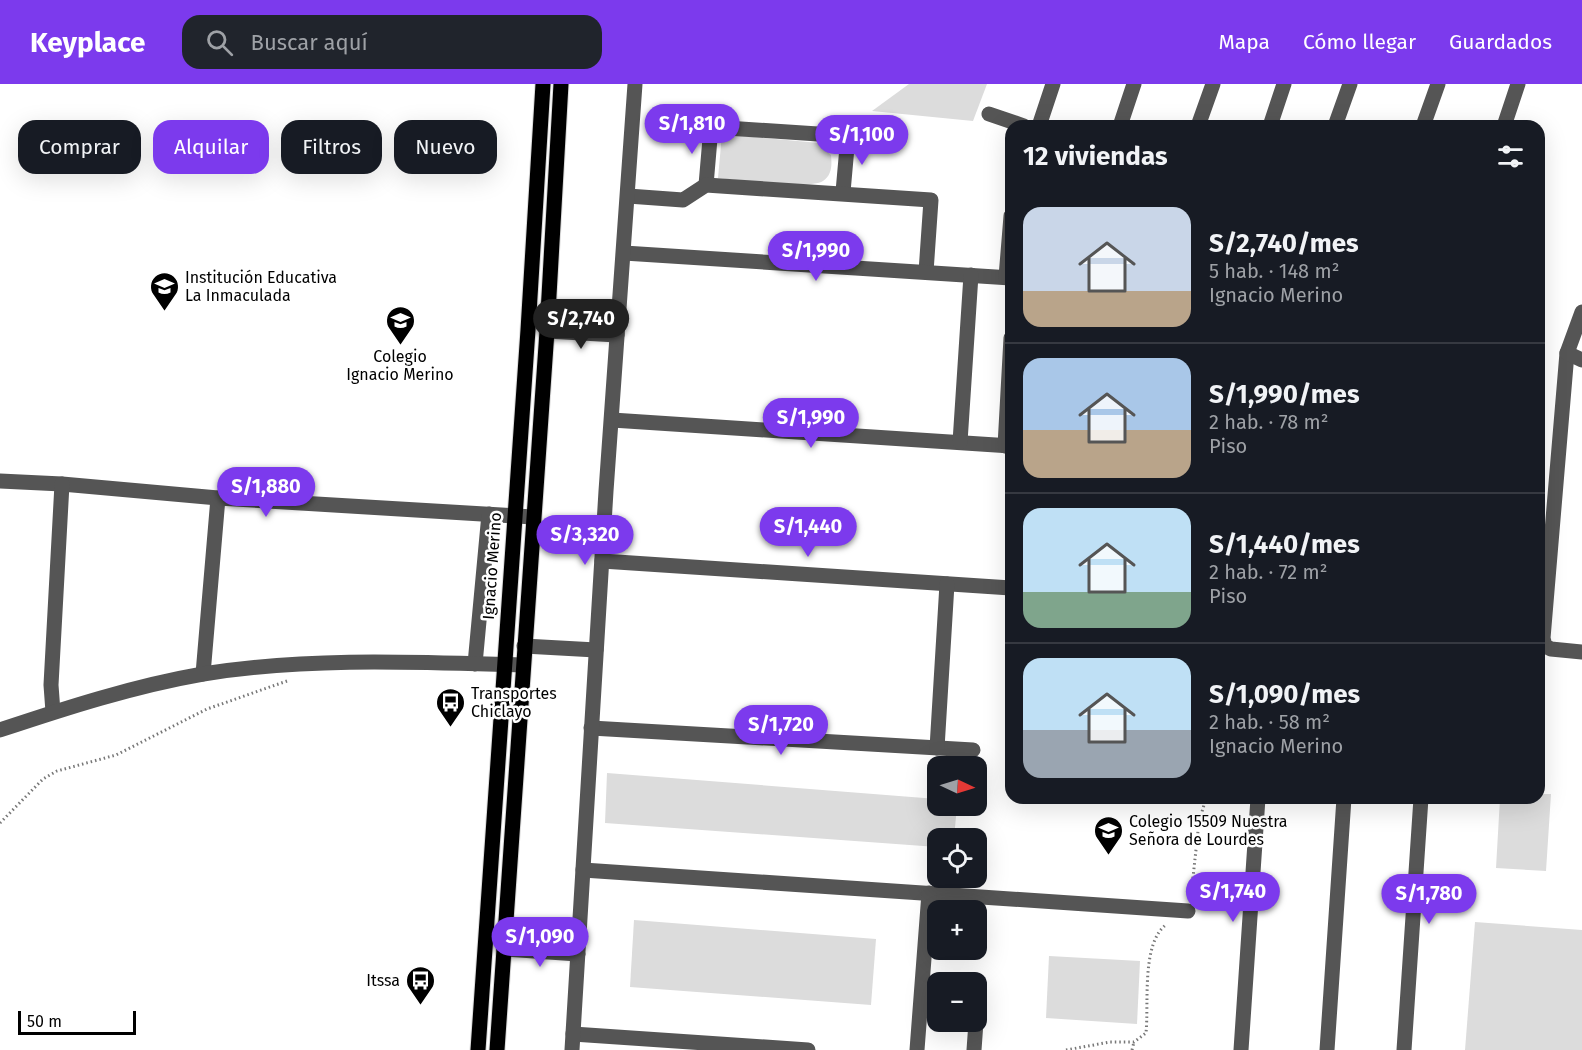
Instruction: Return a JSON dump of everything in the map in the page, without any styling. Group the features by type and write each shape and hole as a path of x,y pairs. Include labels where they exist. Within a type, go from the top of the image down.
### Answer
{"main road":[{"name":"Ignacio Merino","path":"478,1050 543,84"},
{"path":"497,1050 547,331 561,84"}],"street":[{"path":"635,84 572,1042 808,1050"},
{"path":"1041,120 1053,84"},
{"path":"1122,120 1134,84"},
{"path":"1200,120 1213,84"},
{"path":"1272,120 1284,84"},
{"path":"1337,120 1350,84"},
{"path":"1425,120 1438,84"},
{"path":"1506,120 1518,84"},
{"path":"989,114 1006,120"},
{"path":"706,185 711,127 848,136 843,192"},
{"path":"628,196 683,200 706,185 843,192 931,200 926,272"},
{"path":"624,253 1005,278"},
{"path":"960,442 971,275"},
{"path":"1545,614 1567,353 1582,312"},
{"path":"547,331 617,335"},
{"path":"1567,353 1582,360"},
{"path":"612,420 1005,446"},
{"path":"0,482 62,484 218,498 533,517"},
{"path":"53,712 51,685 62,484"},
{"path":"203,674 218,498"},
{"path":"475,664 489,514"},
{"path":"602,561 1005,588"},
{"path":"937,748 947,584"},
{"path":"524,645 596,650"},
{"path":"1545,646 1551,649 1582,652"},
{"path":"0,730 53,712 203,674 291,664 356,661 522,665"},
{"path":"591,728 973,750"},
{"path":"1241,1050 1258,804"},
{"path":"1327,1050 1344,804"},
{"path":"1404,1050 1421,804"},
{"path":"584,870 1188,911"},
{"path":"917,1050 929,893"},
{"path":"504,949 578,954"},
{"path":"974,1050 975,1032"}],"path":[{"path":"0,823 43,779 57,771 116,755 207,709 295,679"},
{"path":"1132,1050 1134,1042 1146,1033 1150,954 1159,930 1188,911 1199,822 1204,804"},
{"path":"1065,1050 1110,1041 1134,1042"}],"shaded area":[{"path":"909,84 987,84 973,121 872,111"},
{"path":"722,134 819,143 831,155 830,173 823,181 804,185 718,178"},
{"path":"607,773 927,798 927,816 956,816 955,828 927,828 927,846 605,823"},
{"path":"1545,794 1551,794 1546,871 1496,868 1500,804 1545,804"},
{"path":"634,920 876,939 871,1005 630,987"},
{"path":"1475,922 1582,930 1582,1050 1465,1050"},
{"path":"1049,956 1140,961 1137,1024 1046,1018"}],"place":[{"name":"Institución Educativa La Inmaculada","path":"164,312"},
{"name":"Colegio Ignacio Merino","path":"400,346"},
{"name":"Transportes Chiclayo","path":"450,728"},
{"name":"Colegio 15509 Nuestra Señora de Lourdes","path":"1108,856"},
{"name":"Itssa","path":"421,1006"}]}
